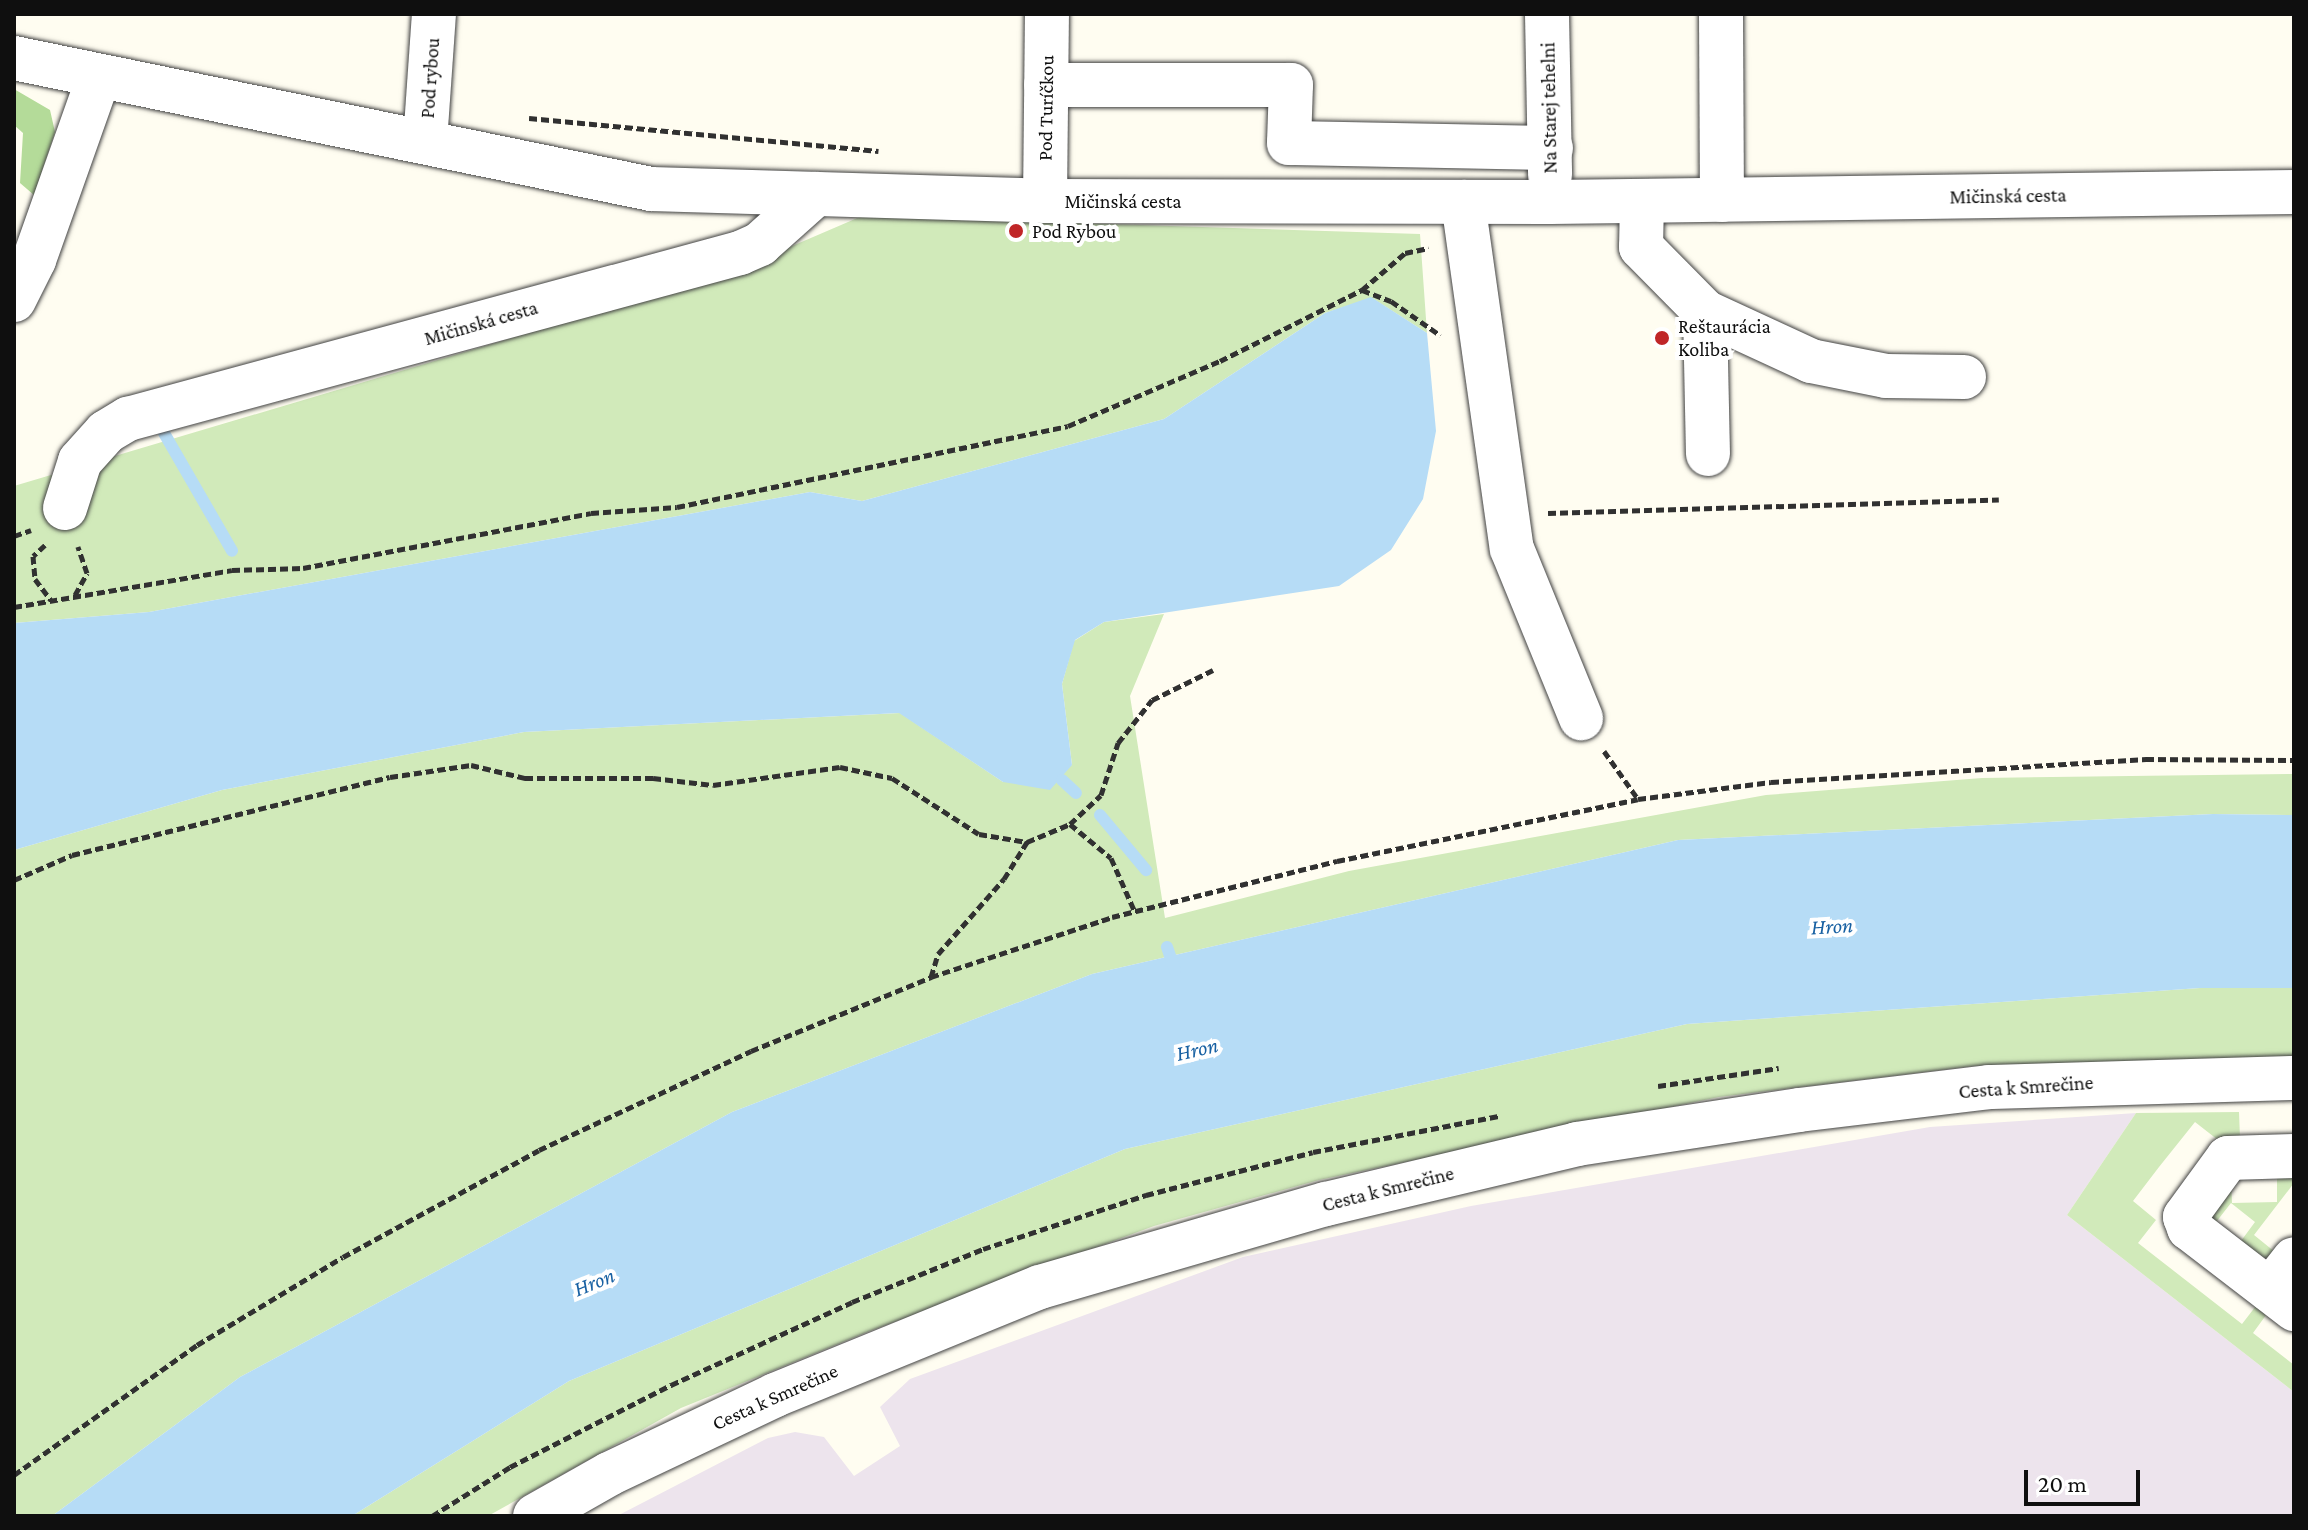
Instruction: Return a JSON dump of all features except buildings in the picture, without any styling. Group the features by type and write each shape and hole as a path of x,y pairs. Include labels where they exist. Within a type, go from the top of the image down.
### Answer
{"street":[{"name":"Pod rybou","path":"425,142 434,14"},
{"name":"Pod Turíčkou","path":"1045,201 1047,14"},
{"name":"Na Starej tehelni","path":"1547,14 1550,202"},
{"path":"1721,14 1722,200"},
{"name":"Mičinská cesta","path":"14,58 98,79 651,189 1045,201 1285,201 1466,221 1550,202 2294,192"},
{"path":"14,300 34,260 98,79"},
{"path":"1046,85 1291,85 1285,201"},
{"path":"1289,143 1551,148"},
{"name":"Mičinská cesta","path":"63,528 80,461 106,432 128,419 740,253 760,244 816,194"},
{"path":"1642,201 1641,247 1705,312 1811,361 1886,376 1964,377"},
{"path":"1466,221 1510,532 1581,718"},
{"path":"1705,312 1708,454"},
{"name":"Cesta k Smrečine","path":"535,1516 609,1474 775,1395 1040,1287 1326,1204 1577,1144 1799,1110 1989,1087 2294,1078"},
{"path":"2286,1286 2189,1228 2185,1217 2228,1158 2294,1156"}],"path":[{"path":"517,117 894,153"},
{"path":"14,607 232,570 303,568 591,513 677,507 1068,426 1220,361 1362,290 1405,253 1466,221"},
{"path":"1362,290 1391,301 1431,330"},
{"path":"1510,532 1999,500"},
{"path":"51,600 35,579 33,556 63,528 81,550 87,573 74,596"},
{"path":"14,880 72,855 390,777 471,765 525,778 653,778 713,785 840,767 892,778 979,834 1027,842 1070,824 1101,795 1118,743 1152,700 1213,670"},
{"path":"1581,718 1638,799"},
{"path":"14,1475 197,1345 343,1257 539,1150 751,1051 931,977 1135,912 1337,861 1638,799 1771,782 1956,768 2146,759 2294,760"},
{"path":"1070,824 1111,858 1135,912"},
{"path":"931,977 938,954 1004,879 1027,842"}],"shaded area":[{"path":"2136,1113 2067,1215 2294,1392 2294,1516 617,1516 768,1438 795,1432 824,1437 854,1476 900,1446 880,1407 910,1379 1243,1257 1471,1206 1930,1127"}],"green space":[{"path":"14,89 50,110 55,132 34,195 20,183 23,133 14,125"},
{"path":"862,216 1420,234 1427,333 1372,298 1325,313 1164,419 862,501 810,492 149,612 14,623 14,486 727,274"},
{"path":"1164,614 1130,696 1165,918 1349,871 1766,795 1982,778 2294,774 2294,815 2213,814 1678,840 1092,974 732,1112 240,1377 52,1516 14,1516 14,850 222,790 524,732 900,713 1003,782 1072,765 1062,684 1074,641 1104,622"},
{"path":"2200,988 2294,988 2294,1057 1975,1066 1719,1097 1319,1180 1154,1226 870,1331 681,1408 488,1516 352,1516 569,1381 1125,1149 1687,1024"},
{"path":"2239,1112 2240,1138 2218,1140 2195,1122 2159,1167 2133,1201 2156,1220 2138,1243 2242,1324 2259,1302 2269,1311 2253,1333 2294,1365 2294,1392 2067,1215 2136,1113"},
{"path":"2294,1172 2294,1183 2254,1235 2275,1252 2270,1258 2257,1257 2238,1245 2255,1222 2231,1203 2213,1226 2209,1208 2231,1179 2232,1203 2277,1202 2277,1174"}],"water":[{"path":"1371,297 1427,333 1436,431 1423,499 1391,550 1339,586 1104,622 1075,640 1062,684 1072,765 1050,790 1003,782 899,713 524,732 222,790 14,850 14,623 149,612 810,492 862,501 1164,419 1325,313"},
{"name":"Hron","path":"2213,814 2294,815 2294,988 2200,988 1687,1024 1125,1149 569,1381 352,1516 52,1516 240,1377 732,1112 1092,974 1678,840"}],"waterway":[{"path":"164,433 232,551"},
{"path":"1062,780 1076,793"},
{"path":"1100,815 1146,870"},
{"path":"1167,947 1175,970"}],"place":[{"name":"Pod Rybou","path":"1016,231"},
{"name":"Reštaurácia Koliba","path":"1662,338"}]}
